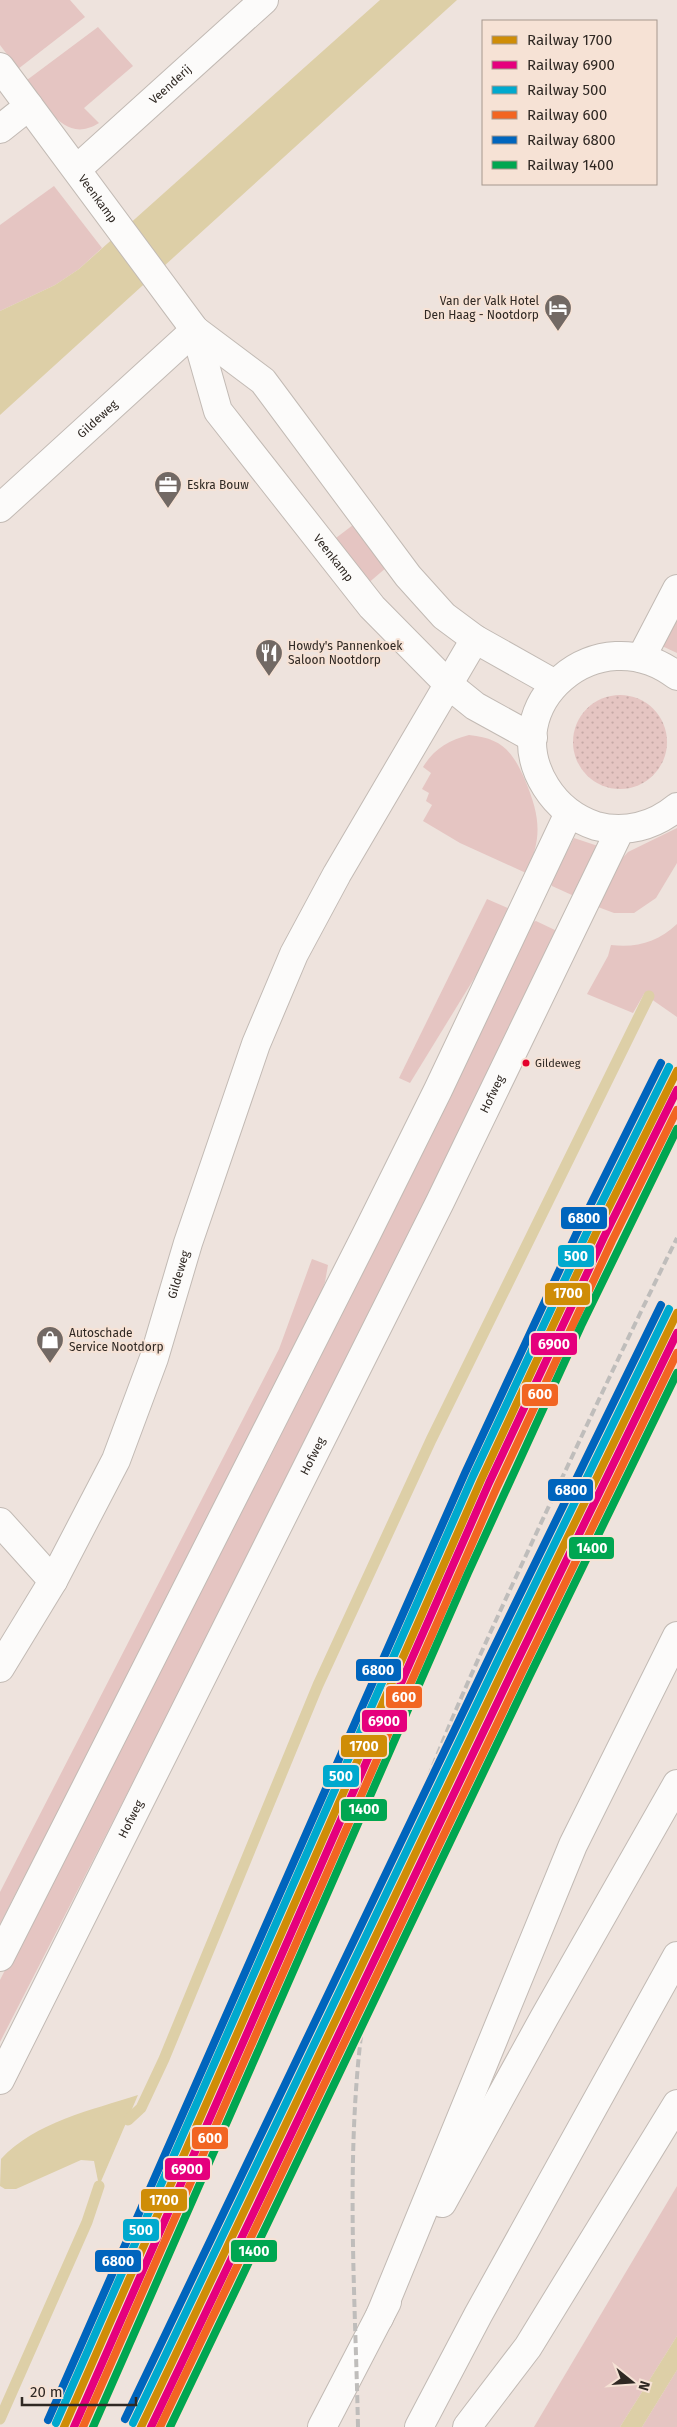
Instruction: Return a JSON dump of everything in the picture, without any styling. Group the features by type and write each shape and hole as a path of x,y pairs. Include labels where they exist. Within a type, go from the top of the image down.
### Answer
{"main road":[{"name":"Veenderij","path":"77,170 264,0"},
{"name":"Veenkamp","path":"0,67 195,330 263,381 408,576 444,616 475,639 555,684"},
{"path":"0,129 29,106"},
{"name":"Veenkamp","path":"195,330 218,410 372,607 449,685 475,706 534,738"},
{"name":"Gildeweg","path":"0,508 195,330"},
{"path":"642,658 677,589"},
{"name":"Gildeweg","path":"0,1668 53,1581 116,1460 154,1358 188,1243 256,1044 294,954 346,857 475,639"},
{"path":"677,676 656,663 642,658 618,655 595,659 573,668 555,684 540,709 534,738 535,760 542,780 553,798 569,813 584,822 620,830 644,826 666,817 677,807"},
{"path":"0,1957 371,1226 569,813"},
{"name":"Hofweg","path":"0,2080 444,1194 620,830"},
{"path":"0,1522 53,1581"},
{"path":"378,2318 573,1845 677,1636"},
{"path":"322,2427 378,2318 544,2018 677,1784"},
{"path":"419,2427 478,2315 677,1956"},
{"path":"467,2427 528,2347 677,2104"}],"shaded area":[{"path":"0,0 70,0 85,17 18,69 0,45"},
{"path":"380,0 457,0 0,415 0,311 55,285 79,269"},
{"path":"98,27 133,66 84,108 99,123 87,128 76,129 66,126 57,119 27,80"},
{"path":"54,186 102,248 79,269 55,285 0,311 0,225"},
{"path":"353,525 387,567 366,585 332,541"},
{"path":"677,609 677,653 662,646"},
{"path":"620,695 638,699 653,709 663,724 667,742 663,760 653,775 638,785 620,789 602,785 587,775 577,760 573,742 577,724 587,709 602,699"},
{"path":"469,735 490,739 505,748 516,762 525,780 534,805 538,826 535,848 526,873 460,843 423,821 432,805 426,801 429,793 422,789 431,773 423,767 437,750"},
{"path":"677,828 677,863 656,898 634,913 614,913 598,907 619,862 628,852"},
{"path":"574,838 598,846 574,896 552,886 551,883"},
{"path":"487,899 510,909 486,959 410,1083 399,1078"},
{"path":"536,921 557,931 354,1350 0,2042 0,1980 459,1077 533,922"},
{"path":"677,924 677,1017 644,994 633,1013 587,994 608,956 611,945 630,946 647,942 662,935"},
{"path":"312,1259 328,1265 325,1282 312,1318 0,1924 0,1892 279,1349"},
{"path":"138,2095 99,2186 94,2161 81,2160 16,2189 5,2189 0,2186 1,2159 30,2136 47,2126 83,2112"},
{"path":"677,2186 677,2336 620,2427 534,2427"},
{"path":"677,2336 677,2370 642,2427 620,2427"},
{"path":"677,2370 677,2427 642,2427"}],"waterway":[{"path":"128,2120 141,2108 164,2059 318,1685 431,1440 649,996"},
{"path":"0,2419 87,2222 99,2186"}],"railway":[{"path":"358,2427 353,2266 355,2105 366,1999 377,1944 391,1890 407,1836 446,1732 515,1579 677,1238"}],"rail line":[{"name":"6800","path":"48,2420 465,1473 580,1226 661,1063"},
{"name":"500","path":"56,2423 473,1476 588,1230 669,1067"},
{"name":"1700","path":"64,2427 481,1480 596,1233 677,1071"},
{"name":"6900","path":"74,2427 489,1483 604,1237 677,1090"},
{"name":"600","path":"83,2427 497,1487 612,1241 677,1110"},
{"name":"1400","path":"93,2427 468,1573 581,1326 677,1129"},
{"name":"6800","path":"125,2419 489,1658 661,1305"},
{"name":"500","path":"133,2423 497,1662 669,1309"},
{"name":"1700","path":"141,2427 505,1666 677,1313"},
{"name":"6900","path":"151,2427 513,1670 677,1333"},
{"name":"600","path":"160,2427 677,1353"},
{"name":"1400","path":"170,2427 529,1677 677,1373"}],"place":[{"name":"Van der Valk Hotel Den Haag - Nootdorp","path":"558,332"},
{"name":"Eskra Bouw","path":"168,509"},
{"name":"Howdy's Pannenkoek Saloon Nootdorp","path":"269,677"},
{"name":"Gildeweg","path":"526,1063"},
{"name":"Autoschade Service Nootdorp","path":"50,1364"}]}
